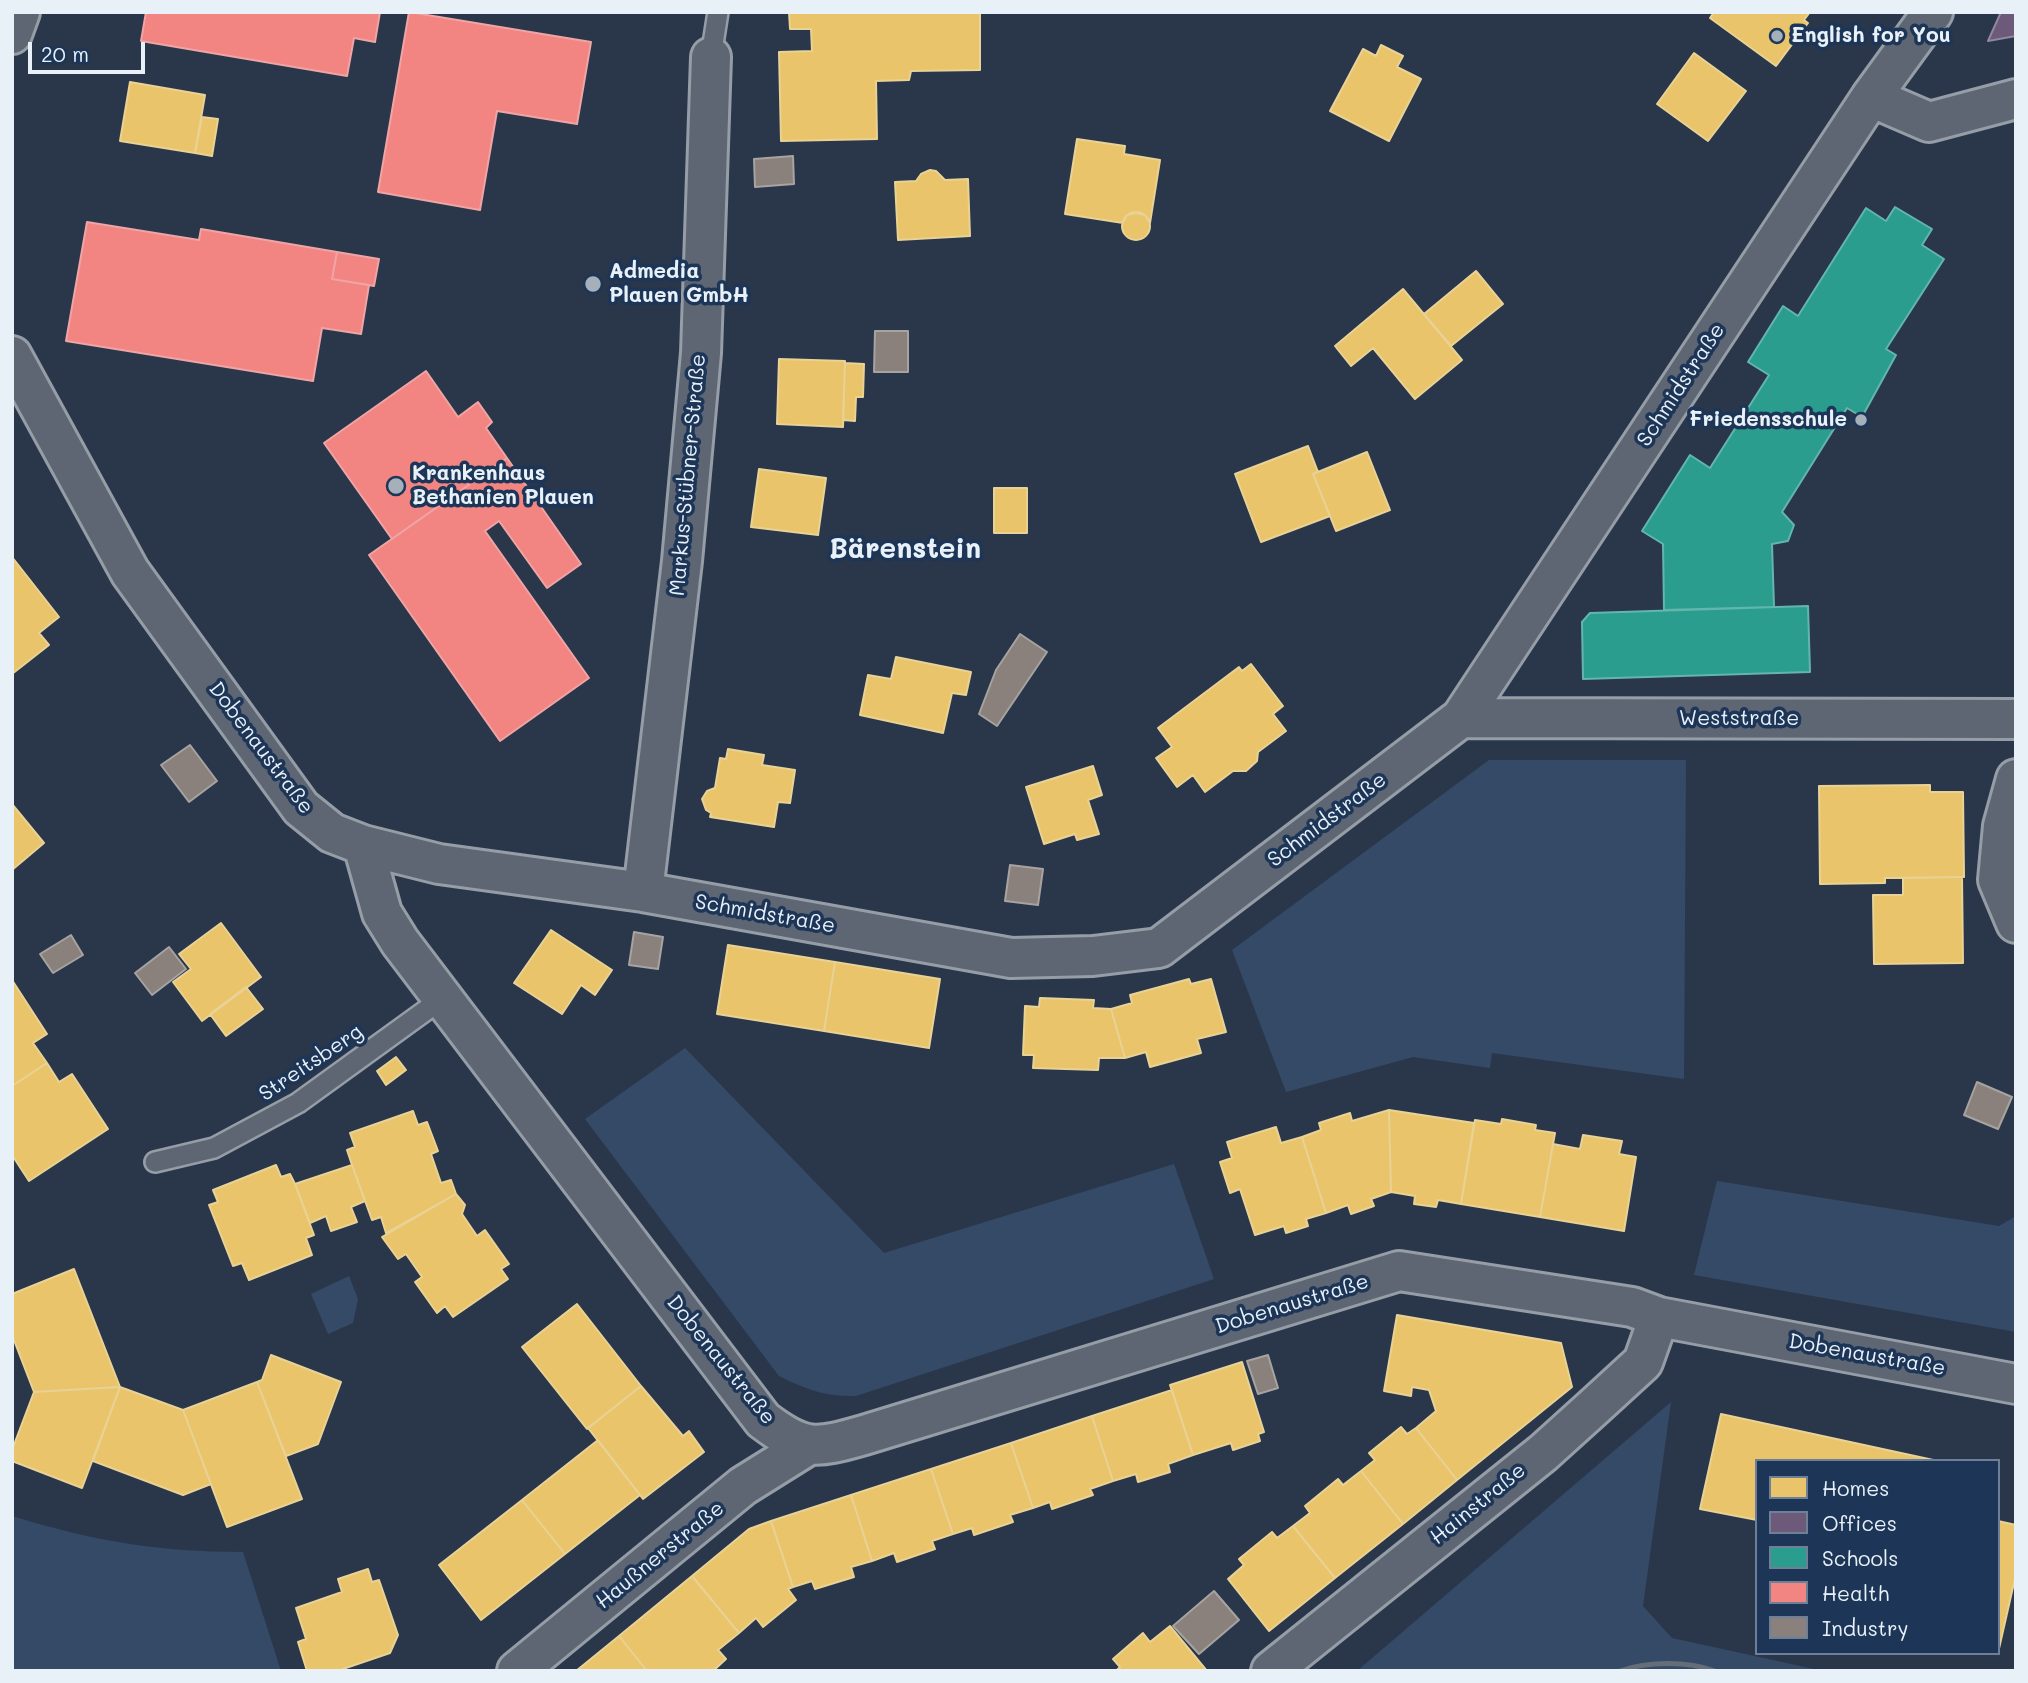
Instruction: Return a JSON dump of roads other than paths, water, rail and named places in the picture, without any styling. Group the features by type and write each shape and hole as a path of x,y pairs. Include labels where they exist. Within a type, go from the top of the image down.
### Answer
{"street":[{"path":"12,34 20,12"},
{"name":"Schmidstraße","path":"363,845 439,864 643,892 1011,958 1093,956 1159,947 1461,718 1871,97 1933,12"},
{"name":"Markus-Stübner-Straße","path":"643,892 682,562 701,353 711,57"},
{"path":"1871,97 1929,122 2016,99"},
{"name":"Dobenaustraße","path":"12,356 130,572 301,808 332,833 363,845 382,913 443,998 763,1420 785,1436 807,1446 831,1444 1399,1271 1632,1307 1659,1317 2016,1384"},
{"name":"Weststraße","path":"1461,718 2016,719"},
{"path":"2016,779 2003,826 1998,880 2016,923"},
{"name":"Hainstraße","path":"1271,1671 1543,1452 1595,1406 1643,1362 1659,1317"},
{"name":"Haußnerstraße","path":"517,1671 743,1486 807,1446"}],"lane":[{"path":"711,57 718,12"},
{"name":"Streitsberg","path":"155,1162 214,1148 298,1103 443,998"}],"railway":[{"path":"1620,1671 1643,1665 1668,1664 1693,1665 1715,1671"}],"place":[{"name":"English for You","path":"1777,36"},
{"name":"Admedia Plauen GmbH","path":"593,284"},
{"name":"Friedensschule","path":"1861,420"},
{"name":"Krankenhaus Bethanien Plauen","path":"396,486"}],"district":[{"name":"Bärenstein","path":"905,549"}]}
